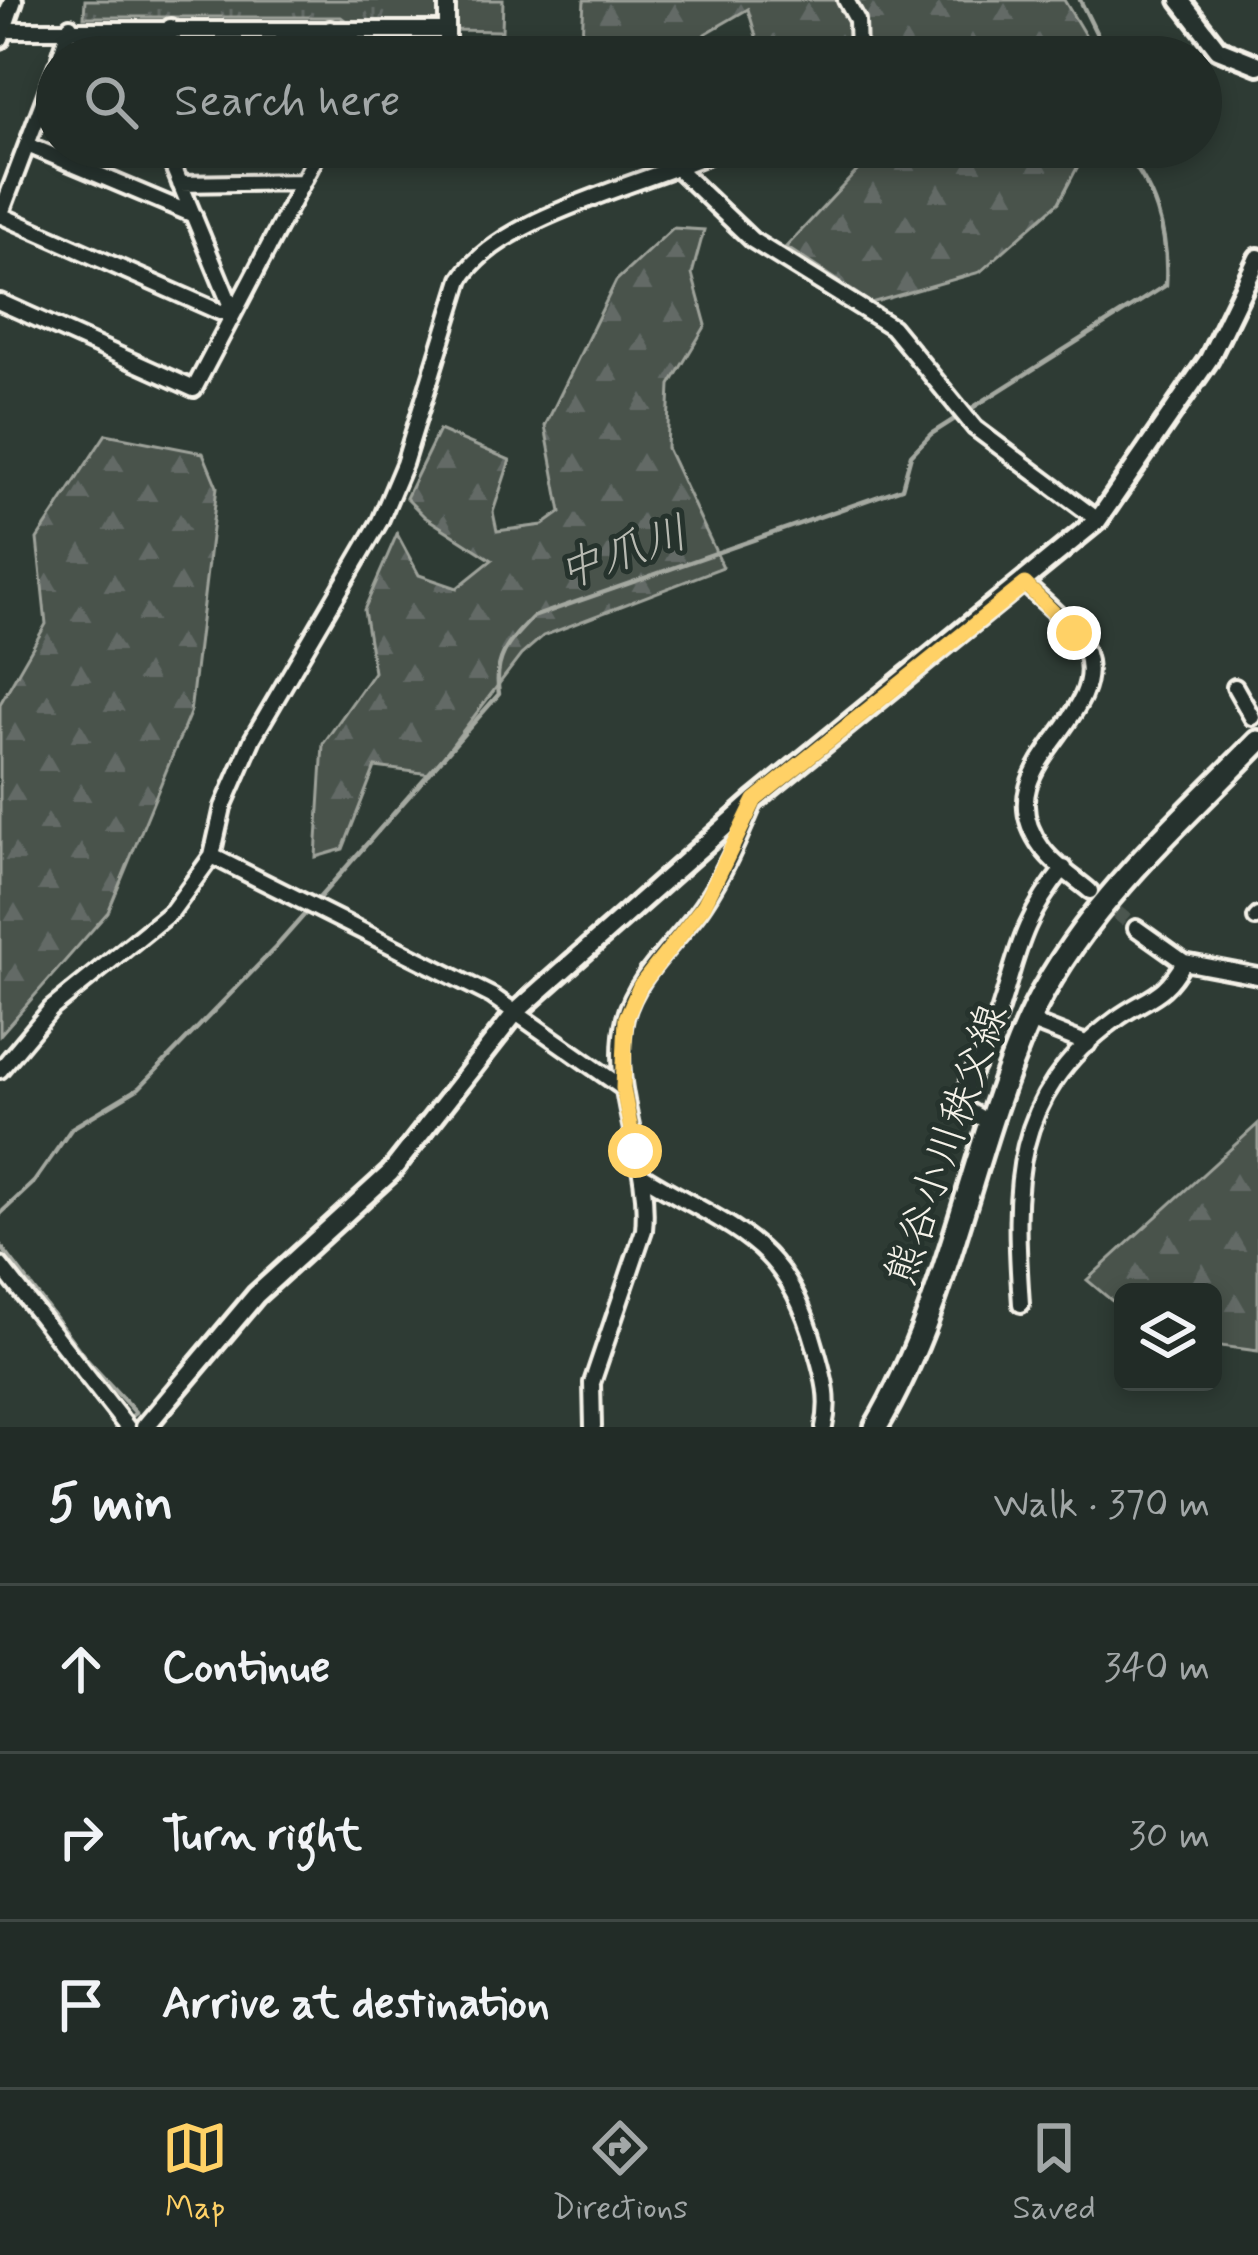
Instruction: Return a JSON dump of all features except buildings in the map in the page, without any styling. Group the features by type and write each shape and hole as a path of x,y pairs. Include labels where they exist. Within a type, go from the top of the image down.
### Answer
{"main road":[{"name":"熊谷小川秩父線","path":"876,1427 928,1321 990,1123 1029,1021 1083,931 1258,742"}],"street":[{"path":"13,0 1,32 70,26 447,30"},
{"path":"447,0 447,36"},
{"path":"846,0 857,20 857,36"},
{"path":"1180,0 1209,36"},
{"path":"67,36 70,26"},
{"path":"169,36 170,27"},
{"path":"330,29 330,36"},
{"path":"1222,50 1258,65"},
{"path":"36,134 0,216 220,312 233,311"},
{"path":"30,146 36,149"},
{"path":"82,168 194,215"},
{"path":"174,168 233,311"},
{"path":"0,302 194,388 310,168"},
{"path":"0,1070 51,1009 172,911 212,856 223,807 253,738 380,521 404,464 461,279 472,261 508,234 544,218 684,168"},
{"path":"680,170 752,240 892,328 975,428 1098,520"},
{"path":"180,184 303,182"},
{"path":"145,1427 256,1295 390,1173 516,1012 755,800 1098,520 1209,359 1258,258"},
{"path":"1025,584 1074,633 1089,670 1067,724 1046,748 1027,792 1039,844 1090,891"},
{"path":"1235,687 1252,717"},
{"path":"589,1426 592,1383 644,1230 645,1177 623,1088 626,1018 633,1001 704,905 755,800"},
{"path":"212,856 516,1012 623,1088"},
{"path":"990,1123 962,1107 963,1095 990,1038 1031,908 1064,868"},
{"path":"1136,928 1184,962 1258,976"},
{"path":"1022,1304 1018,1174 1048,1086 1116,1018 1168,991 1184,962"},
{"path":"1029,1021 1088,1044"},
{"path":"645,1177 770,1252 790,1277 802,1298 827,1388 824,1427"},
{"path":"0,1265 127,1427"}],"green space":[{"path":"85,0 443,0 443,15 435,23 349,23 341,17 84,17"},
{"path":"452,0 503,0 502,31 452,30"},
{"path":"584,0 1064,0 1085,36 756,36 748,9 704,36 582,36"},
{"path":"1077,168 1059,202 980,272 871,303 786,247 858,170"},
{"path":"673,228 704,230 692,274 706,325 670,385 667,448 723,567 543,636 521,655 430,774 375,767 343,849 316,857 323,744 374,672 364,610 397,534 419,575 457,588 492,560 425,517 406,498 439,430 510,460 493,512 497,531 543,525 561,512 545,426 616,281"},
{"path":"106,434 203,453 217,487 190,713 108,912 0,1035 0,704 46,624 37,539"},
{"path":"1258,1124 1258,1351 1222,1346 1222,1283 1114,1283 1114,1302 1087,1280"}],"waterway":[{"name":"中爪川","path":"1080,0 1098,36"},
{"name":"中爪川","path":"0,1214 34,1182 72,1128 139,1088 275,948 499,694 498,670 505,651 533,617 902,488 911,455 931,434 1166,285 1162,228 1136,168"},
{"name":"中爪川","path":"0,1245 86,1359 136,1413 118,1427"}],"tunnel":[{"path":"1099,898 1136,928"}],"route":[{"path":"635,1151 623,1088 626,1018 640,986 704,905 729,862 755,800 1025,584 1074,633"}]}
